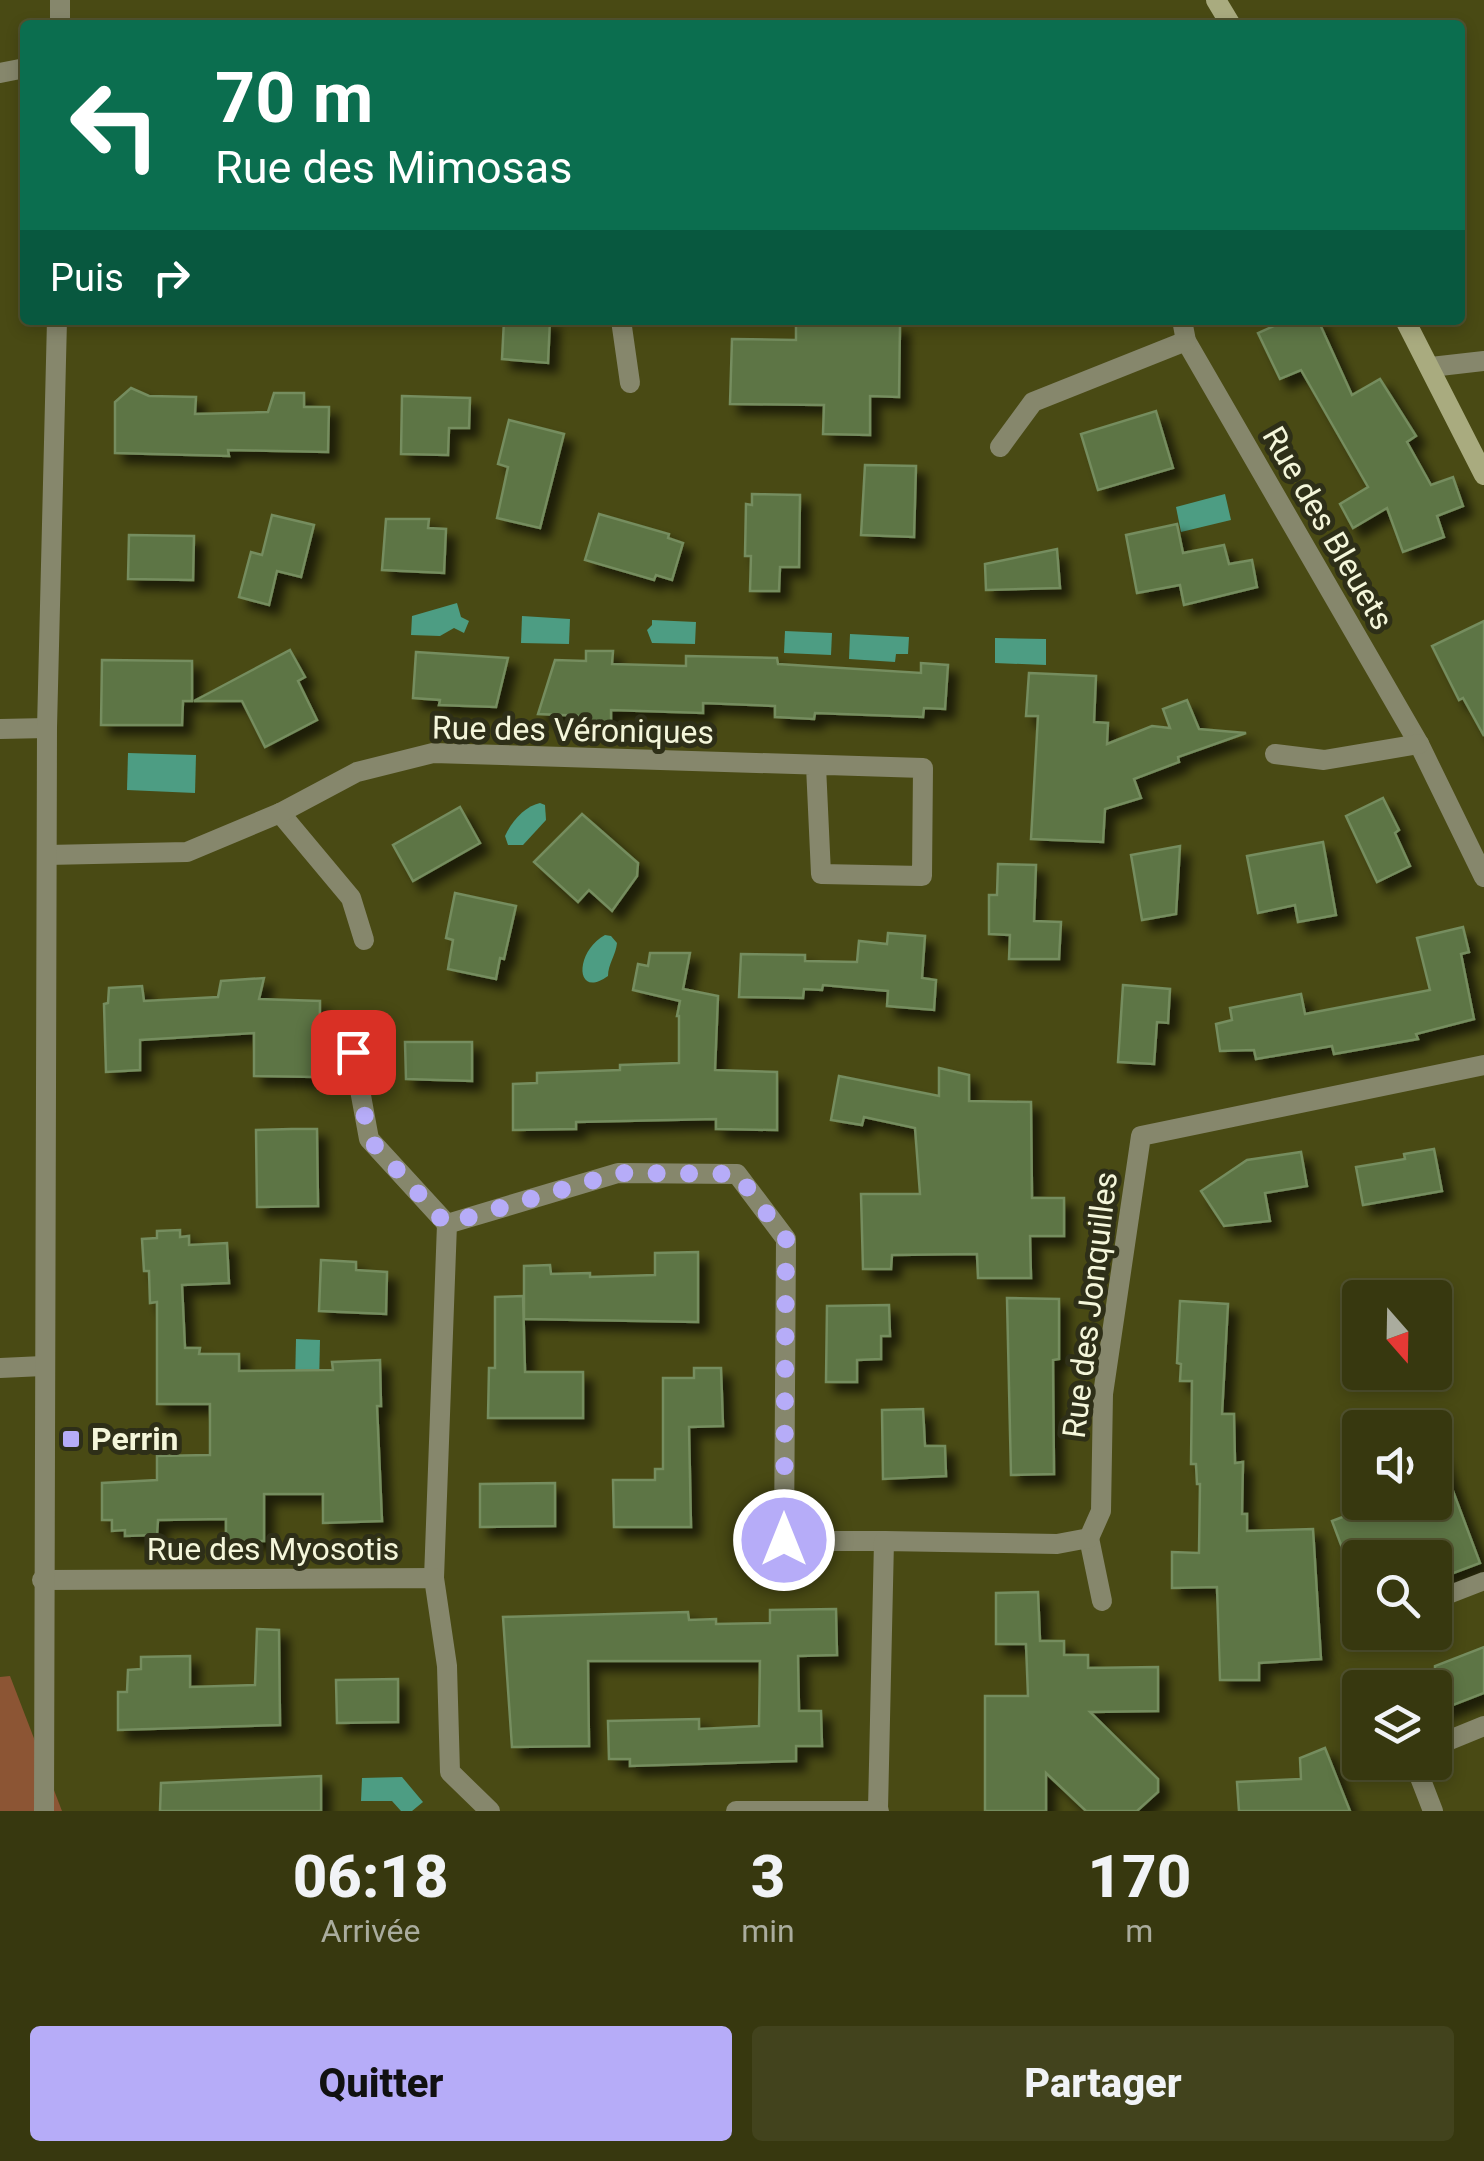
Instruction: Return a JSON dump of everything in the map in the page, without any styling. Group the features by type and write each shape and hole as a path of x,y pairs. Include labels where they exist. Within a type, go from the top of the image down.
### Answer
{"street":[{"path":"44,1811 47,728 56,325"},
{"path":"621,325 630,383"},
{"path":"1407,325 1484,475"},
{"name":"Rue des Bleuets","path":"1000,448 1033,402 1184,331 1419,744 1484,877"},
{"path":"1431,367 1484,361"},
{"path":"0,729 47,728"},
{"path":"1275,754 1324,760 1419,744"},
{"name":"Rue des Véroniques","path":"47,856 187,852 280,812 357,772 433,753 922,768 922,876 820,874 816,766"},
{"path":"280,812 351,898 364,940"},
{"path":"353,1052 369,1139 446,1224 434,1578"},
{"name":"Rue des Jonquilles","path":"1102,1601 1089,1538 1101,1512 1103,1394 1141,1136 1484,1065"},
{"path":"446,1224 618,1173 737,1174 786,1239 784,1540 1057,1544 1089,1538"},
{"path":"0,1368 43,1366"},
{"path":"736,1811 878,1810 884,1540"},
{"name":"Rue des Myosotis","path":"42,1580 434,1578 447,1666 450,1772 490,1811"},
{"path":"1452,1739 1484,1726"},
{"path":"1421,1780 1433,1811"}],"lane":[{"path":"1452,1593 1484,1581"}],"shaded area":[{"path":"1225,494 1231,520 1181,532 1176,507"},
{"path":"457,603 461,617 469,621 464,633 454,628 440,636 411,635 412,616"},
{"path":"522,616 570,619 569,644 521,643"},
{"path":"652,620 696,622 695,644 652,643 647,630"},
{"path":"785,631 832,633 831,655 784,653"},
{"path":"850,634 909,637 908,654 896,654 895,662 849,659"},
{"path":"995,638 1046,639 1046,665 995,663"},
{"path":"128,753 196,755 195,793 127,790"},
{"path":"540,803 545,805 546,820 523,845 508,845 505,836 515,820"},
{"path":"605,935 617,943 608,976 589,982 582,971 584,962"},
{"path":"296,1339 320,1340 319,1384 295,1384"},
{"path":"10,1676 62,1811 0,1811 0,1677"},
{"path":"402,1777 423,1802 412,1811 401,1811 392,1801 361,1801 362,1778"}],"building":[{"path":"504,325 550,325 548,363 502,359"},
{"path":"796,325 900,325 899,397 870,396 870,435 823,434 824,405 730,404 732,339 796,340"},
{"path":"1276,325 1320,325 1352,395 1380,379 1416,436 1407,442 1431,485 1453,477 1463,506 1437,516 1444,537 1403,552 1387,508 1353,528 1340,504 1368,487 1301,370 1280,379 1258,333"},
{"path":"131,388 149,396 196,397 195,414 268,412 274,393 304,393 304,407 329,407 328,452 228,450 229,456 115,453 115,402"},
{"path":"402,396 470,398 469,428 449,428 448,455 401,454"},
{"path":"1156,411 1173,468 1098,490 1081,434"},
{"path":"509,420 564,434 540,528 497,518 508,467 498,464"},
{"path":"865,465 916,466 914,537 861,535"},
{"path":"752,494 800,495 799,567 780,567 779,591 750,591 751,556 745,556 746,504 752,505"},
{"path":"599,514 669,534 668,538 683,543 672,580 656,575 654,580 585,560"},
{"path":"272,515 314,525 301,577 277,571 269,605 239,597 251,552 262,555"},
{"path":"386,519 429,519 428,528 446,529 444,573 382,570"},
{"path":"1177,524 1183,553 1224,545 1229,564 1252,560 1257,587 1184,605 1180,585 1137,593 1126,535"},
{"path":"129,535 194,536 193,580 128,579"},
{"path":"1057,549 1060,588 986,590 985,564"},
{"path":"1484,621 1484,736 1463,698 1459,700 1432,646"},
{"path":"290,650 305,677 298,681 317,720 265,747 242,701 194,701"},
{"path":"586,651 613,651 612,664 686,666 686,656 777,658 778,664 921,673 921,663 948,665 945,709 924,708 923,717 815,713 814,719 775,717 775,706 703,703 703,713 611,710 611,725 585,725 585,716 538,714 555,660 586,661"},
{"path":"416,652 508,658 496,707 439,705 440,700 413,698"},
{"path":"102,660 192,661 192,701 183,701 182,725 101,725"},
{"path":"1029,673 1096,676 1094,722 1108,723 1107,744 1152,726 1170,728 1163,709 1187,700 1199,729 1246,733 1178,757 1179,762 1134,779 1141,798 1105,809 1103,842 1031,839 1038,716 1026,716"},
{"path":"1383,798 1399,830 1395,833 1410,866 1377,882 1346,816"},
{"path":"460,807 480,843 413,881 393,845"},
{"path":"582,814 638,863 637,876 612,911 589,890 578,902 534,862"},
{"path":"1323,842 1336,915 1298,922 1295,905 1258,913 1247,856"},
{"path":"1180,846 1176,914 1142,920 1131,855"},
{"path":"998,864 1036,865 1034,921 1061,922 1059,959 1009,959 1010,935 989,934 989,895 997,895"},
{"path":"455,893 516,906 496,979 448,969 453,940 446,938"},
{"path":"1463,927 1469,952 1461,954 1474,1019 1416,1034 1418,1039 1334,1054 1332,1046 1256,1059 1254,1050 1220,1051 1216,1024 1232,1020 1230,1008 1301,994 1305,1014 1430,990 1417,938"},
{"path":"888,933 925,936 922,978 936,980 934,1010 887,1006 888,991 823,985 822,990 804,989 803,998 739,997 741,954 805,955 805,961 857,962 859,941 887,944"},
{"path":"650,953 690,953 683,989 718,996 715,1070 777,1072 777,1130 716,1129 716,1119 576,1122 576,1129 513,1130 513,1084 537,1083 537,1073 679,1063 680,1001 633,990 638,964 648,966"},
{"path":"264,978 259,999 320,1001 319,1077 254,1076 254,1033 140,1040 140,1070 106,1072 104,1004 108,1003 109,988 142,986 144,1001 218,997 221,981"},
{"path":"1123,985 1170,989 1168,1023 1157,1022 1154,1064 1118,1062"},
{"path":"405,1042 472,1042 472,1081 406,1079"},
{"path":"939,1068 969,1075 969,1101 1031,1102 1032,1198 1064,1198 1064,1236 1030,1236 1031,1278 978,1278 977,1254 892,1255 891,1269 863,1269 861,1194 920,1194 915,1128 864,1117 862,1125 831,1120 839,1076 939,1096"},
{"path":"317,1129 318,1206 257,1207 256,1130"},
{"path":"1434,1149 1442,1191 1363,1205 1356,1167 1405,1159 1404,1154"},
{"path":"1301,1152 1307,1186 1265,1193 1270,1221 1224,1226 1201,1191 1247,1160"},
{"path":"180,1230 180,1237 189,1236 189,1245 227,1243 229,1283 182,1285 185,1348 200,1348 199,1354 239,1354 239,1371 333,1370 332,1362 380,1360 381,1406 377,1406 382,1521 323,1523 323,1494 264,1494 264,1541 226,1541 226,1519 158,1520 157,1535 125,1536 125,1530 112,1531 112,1520 102,1520 102,1483 157,1480 157,1456 210,1455 210,1404 157,1404 157,1302 150,1303 142,1239 157,1238 157,1231"},
{"path":"698,1252 698,1322 524,1319 524,1266 550,1265 551,1274 590,1273 590,1277 655,1275 655,1253"},
{"path":"321,1260 356,1262 356,1270 387,1272 386,1314 319,1311"},
{"path":"523,1296 525,1372 583,1372 583,1418 488,1418 489,1368 495,1368 495,1297"},
{"path":"1007,1298 1059,1299 1059,1359 1053,1360 1054,1474 1011,1475"},
{"path":"1180,1301 1228,1304 1222,1414 1234,1414 1235,1463 1243,1462 1242,1514 1247,1514 1247,1531 1313,1529 1321,1659 1259,1663 1259,1680 1220,1680 1217,1587 1172,1588 1172,1552 1199,1553 1200,1484 1196,1464 1191,1464 1192,1381 1180,1381 1181,1364 1177,1363"},
{"path":"889,1305 890,1336 881,1336 881,1359 857,1360 857,1382 826,1382 827,1306"},
{"path":"694,1368 721,1368 723,1426 689,1427 691,1527 614,1527 613,1480 655,1480 655,1469 663,1469 663,1378 694,1378"},
{"path":"923,1409 925,1446 945,1446 946,1476 883,1479 882,1410"},
{"path":"555,1483 555,1526 480,1527 480,1484"},
{"path":"1452,1488 1480,1563 1452,1574 1452,1540 1342,1540 1342,1547 1332,1521 1342,1517 1452,1520"},
{"path":"1038,1592 1040,1641 1064,1641 1064,1655 1088,1655 1088,1668 1158,1667 1158,1711 1090,1712 1158,1779 1158,1792 1137,1811 1086,1811 1046,1773 1046,1811 985,1811 985,1696 1028,1696 1026,1644 996,1644 996,1593"},
{"path":"836,1609 837,1655 798,1656 799,1711 821,1711 822,1746 796,1746 796,1761 630,1766 630,1759 609,1759 608,1721 699,1719 699,1729 759,1726 760,1661 588,1661 589,1746 512,1747 503,1617 688,1612 689,1620 716,1619 716,1624 770,1623 770,1610"},
{"path":"257,1629 279,1630 280,1725 118,1730 118,1692 127,1692 128,1670 141,1669 141,1657 190,1656 190,1687 255,1685"},
{"path":"1484,1647 1484,1693 1452,1705 1452,1670 1435,1670 1435,1666"},
{"path":"398,1679 398,1722 337,1723 336,1680"},
{"path":"1325,1748 1350,1811 1239,1811 1237,1782 1301,1779 1300,1758"},
{"path":"321,1776 321,1811 160,1811 161,1783"}],"place":[{"name":"Perrin","path":"71,1439"}],"route":[{"path":"353,1052 369,1139 446,1224 618,1173 737,1174 786,1239 784,1540"}]}
